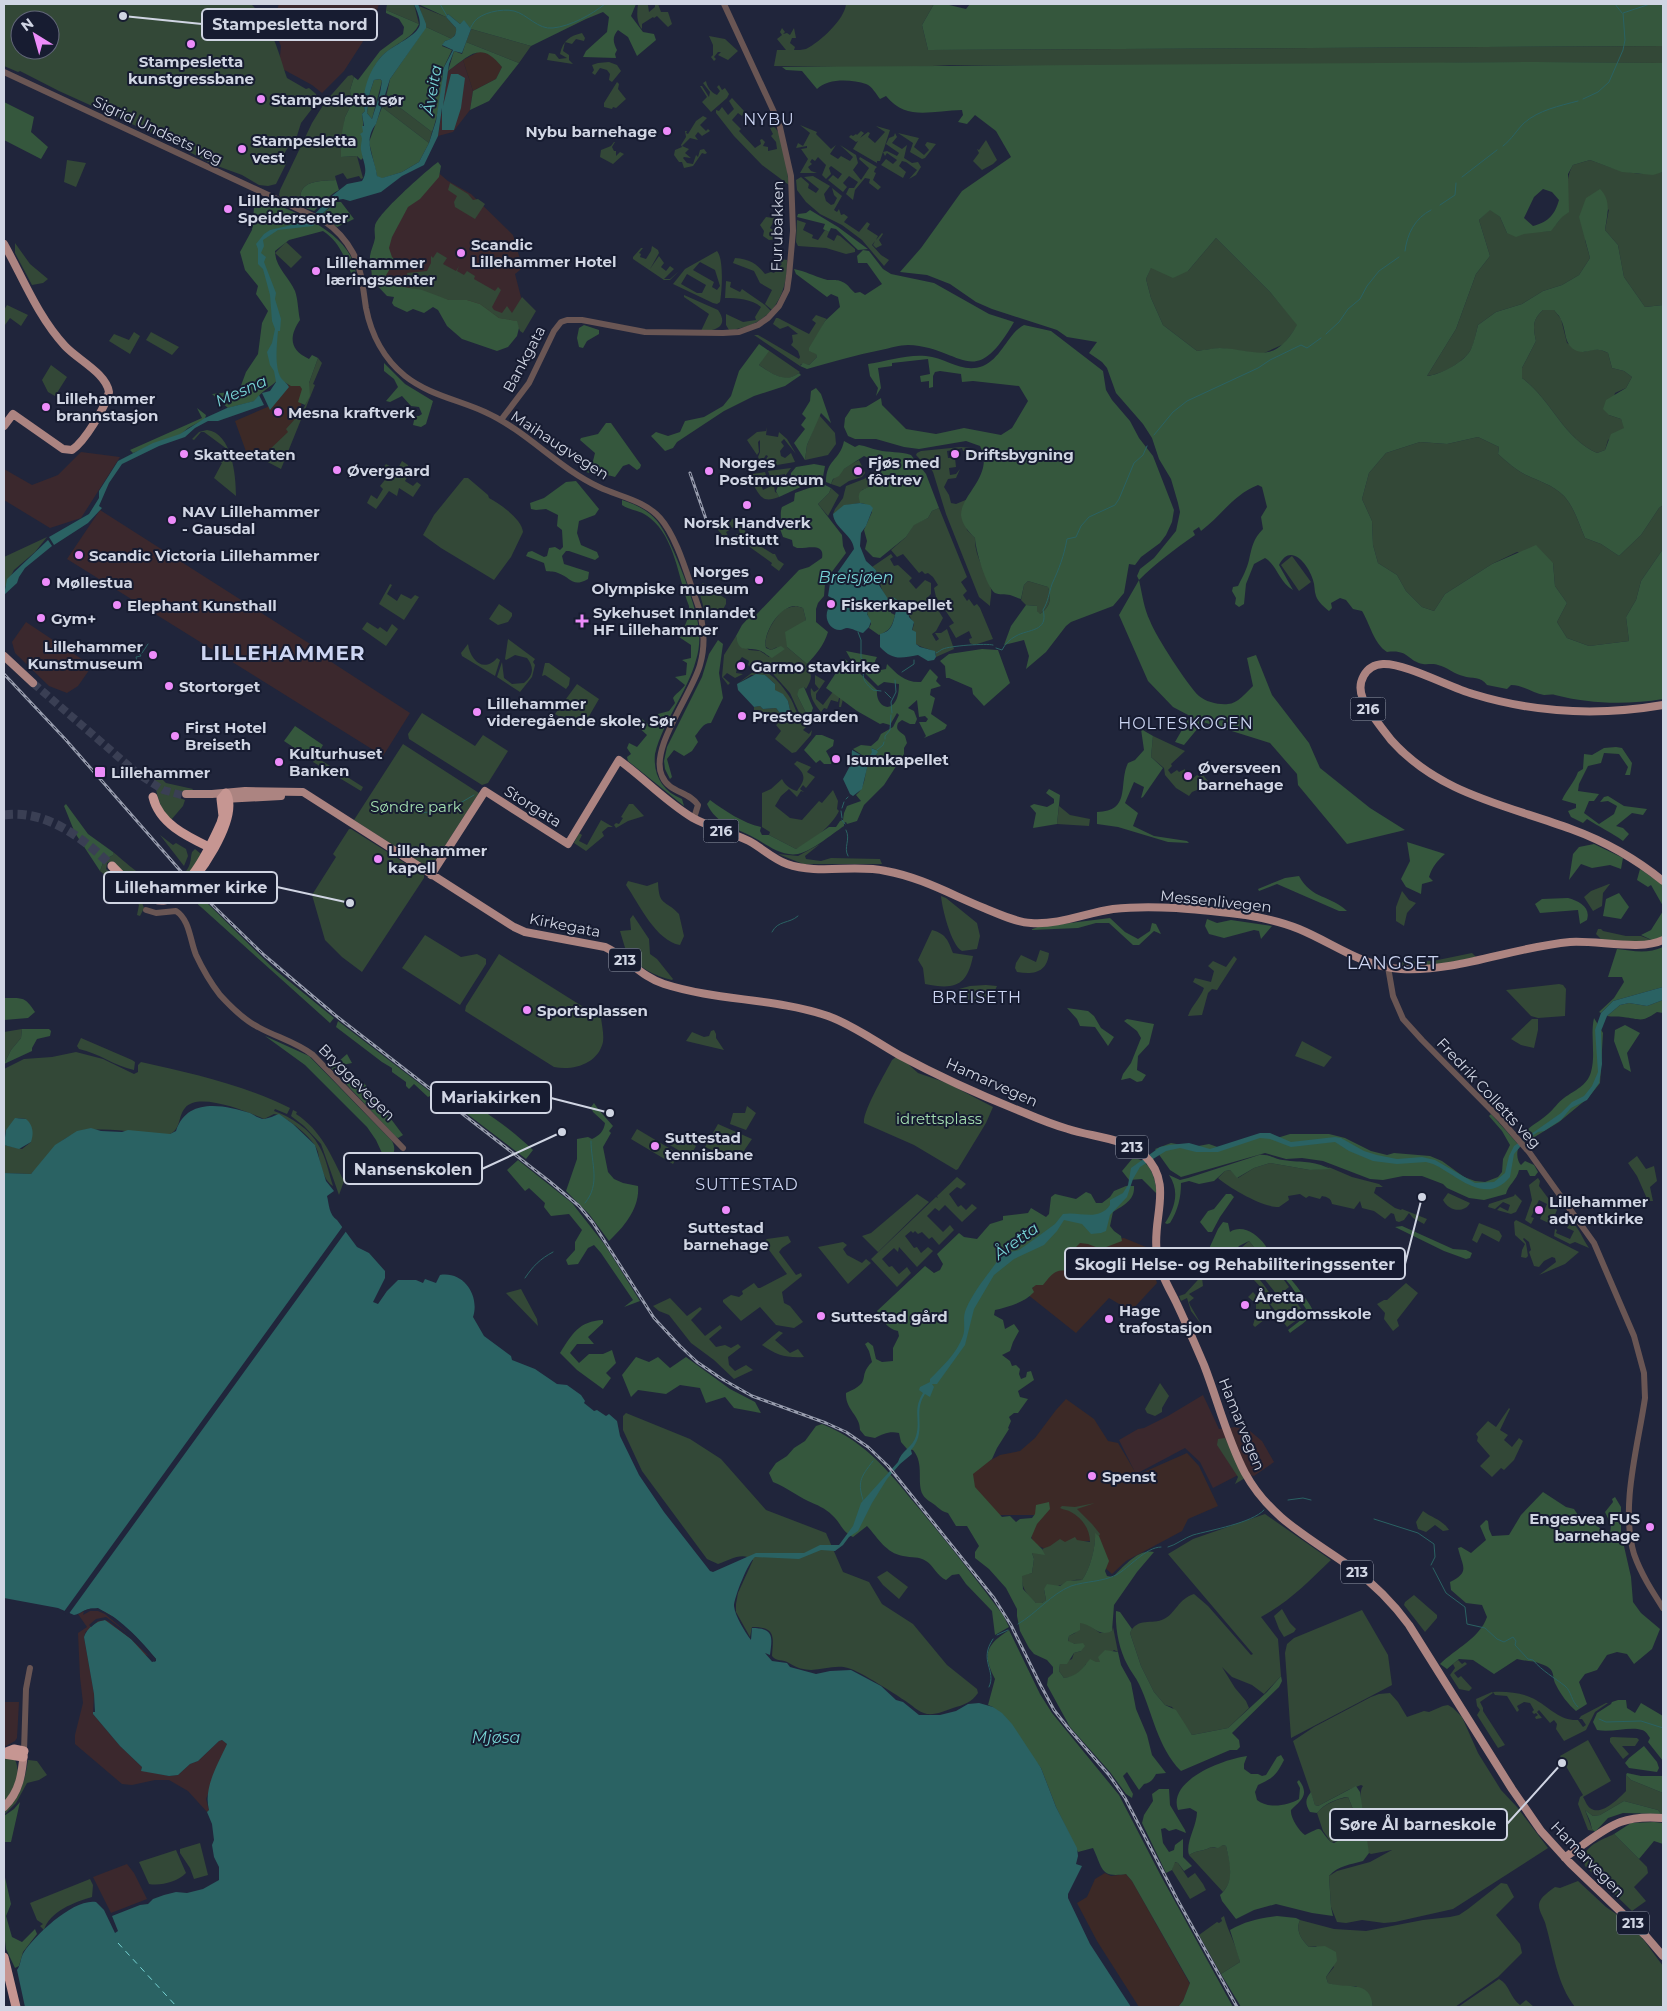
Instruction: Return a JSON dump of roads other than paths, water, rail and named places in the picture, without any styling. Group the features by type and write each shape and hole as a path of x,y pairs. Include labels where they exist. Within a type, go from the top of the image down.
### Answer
{"highway":[{"path":"153,797 161,815 208,850"},
{"path":"112,866 141,893 153,899 165,900 175,897 194,880 208,850 225,825 225,797"},
{"path":"4,1753 14,1749 24,1754"},
{"path":"4,1957 16,2007"}],"main road":[{"path":"4,244 48,324 70,352 103,378 109,392 92,424 79,444 72,450 63,450 13,414 4,426"},
{"path":"4,656 33,683"},
{"name":"216","path":"1663,705 1599,712 1560,711 1526,706 1472,694 1403,668 1384,664 1371,667 1366,671 1360,684 1365,704 1385,733 1410,759 1432,776 1456,789 1495,805 1587,836 1621,853 1663,881"},
{"name":"Storgata","path":"431,875 485,791 568,844 619,760 694,818"},
{"name":"213","path":"225,797 185,795 197,797 225,797 296,792 305,794 311,799"},
{"name":"213","path":"258,794 268,797 290,796 311,799"},
{"name":"Kirkegata","path":"311,799 518,930 606,947 643,974 661,984 694,992 807,1010 837,1020"},
{"name":"Messenlivegen","path":"694,818 718,830 746,839 785,863 802,867 858,868 894,873 1023,922 1045,922 1107,910 1141,907 1264,918 1298,929 1359,959 1392,968 1420,969 1443,967 1566,943 1593,942 1640,945 1663,940"},
{"name":"Hamarvegen","path":"837,1020 901,1056 998,1102 1069,1130 1133,1147 1150,1160 1158,1174 1162,1193 1156,1235 1160,1267 1204,1366 1230,1441 1252,1485 1265,1503 1282,1520 1362,1576 1398,1609 1410,1624 1541,1831 1567,1860 1645,1935 1663,1956"},
{"path":"4,1807 12,1798 19,1784 24,1754"},
{"path":"1567,1860 1576,1857 1584,1845 1606,1828 1620,1821 1639,1818 1663,1818"}],"street":[{"name":"Furubakken","path":"575,319 645,332 731,333 749,329 763,322 774,313 784,297 790,276 793,231 791,176 786,148 772,108 724,4"},
{"name":"Sigrid Undsets veg","path":"4,72 302,210"},
{"name":"Maihaugvegen","path":"302,210 324,221 338,233 354,253 375,338 389,360 404,375 423,388 501,420 587,481 645,506 662,520 671,534 695,596 704,636 703,652 698,671 662,747 658,763 662,778 668,785 692,798 698,805 694,818"},
{"name":"Bankgata","path":"501,420 529,383 557,326 567,320 575,319"},
{"name":"Bryggevegen","path":"146,910 156,914 175,911 180,914 185,919 195,953 204,972 235,1010 256,1026 301,1046 313,1054 403,1148"},
{"name":"Fredrik Colletts veg","path":"1392,968 1392,989 1397,1008 1410,1027 1501,1120 1546,1175 1594,1243 1617,1292 1634,1336 1645,1382 1645,1398 1628,1505 1631,1538 1644,1578 1663,1608"},
{"path":"24,1754 26,1689 30,1668"}],"water":[{"path":"414,4 418,4 426,28 390,79 370,137 377,176 382,178 402,172 419,162 429,143 436,121 442,71 453,50 442,45 445,41 454,37 456,33 456,28 446,17 448,14 460,24 464,20 471,29 462,53 454,51 449,64 443,106 451,74 458,74 465,78 461,108 454,130 442,130 442,108 438,136 424,165 402,176 381,192 350,201 337,200 322,214 313,226 278,230 263,240 264,246 261,253 266,257 264,262 276,293 275,299 281,319 277,342 277,367 281,378 289,387 270,410 262,393 270,391 276,382 267,352 272,343 275,329 272,321 270,295 263,269 258,264 256,244 270,230 308,221 333,195 347,184 362,181 365,166 360,134 363,132 362,126 364,126 362,114 365,111 365,88 371,72 380,58 413,34 419,27 419,18","holes":["380,79 382,81 380,93 372,119 367,113 370,92 374,80"]},
{"path":"259,395 264,405 218,421 208,421 195,428 185,437 159,446 122,464 109,483 99,506 102,508 88,523 54,545 49,537 89,514 99,498 99,491 118,461 153,443 180,434 205,418 227,408 254,401"},
{"name":"Breisjøen","path":"860,503 870,505 873,508 861,533 860,546 866,561 876,570 879,585 888,599 883,608 868,611 867,614 871,621 869,627 863,633 849,628 840,630 833,628 827,620 828,609 833,609 836,606 834,599 828,596 830,583 854,549 853,544 834,519 833,514 844,505"},
{"path":"48,540 52,546 25,568 17,583 4,595 7,579"},
{"path":"902,606 908,608 909,617 914,622 912,630 916,632 916,644 935,651 936,657 934,660 928,661 918,655 893,656 880,647 880,634 888,631 896,611"},
{"path":"756,674 765,675 775,684 775,690 783,694 788,701 792,719 787,722 776,708 763,709 760,706 754,707 738,690 737,684"},
{"path":"871,748 878,752 868,764 862,789 853,796 850,794 843,779 851,764 852,750 868,759 872,752"},
{"name":"Mjøsa","path":"1663,987 1663,1000 1647,1006 1629,1003 1620,1005 1607,1016 1601,1031 1602,1064 1599,1083 1587,1100 1571,1108 1561,1120 1526,1140 1514,1154 1510,1177 1491,1189 1471,1186 1433,1164 1426,1162 1397,1164 1373,1161 1349,1151 1335,1142 1291,1147 1270,1139 1260,1138 1218,1152 1196,1152 1180,1148 1166,1151 1140,1167 1133,1179 1127,1197 1110,1215 1106,1231 1091,1234 1082,1224 1064,1220 1044,1245 1014,1259 994,1275 974,1309 965,1345 937,1384 932,1384 934,1387 930,1397 925,1394 921,1401 919,1436 911,1450 912,1454 887,1479 858,1531 835,1551 821,1550 799,1559 755,1557 752,1560 742,1580 734,1606 741,1624 751,1640 752,1628 759,1628 768,1632 771,1639 770,1655 765,1653 772,1661 787,1663 790,1667 816,1674 851,1670 881,1686 896,1700 903,1702 919,1715 940,1715 956,1711 968,1704 979,1703 993,1707 1002,1713 1012,1724 1041,1768 1056,1807 1077,1848 1076,1864 1082,1866 1068,1894 1068,1898 1090,1944 1131,2007 25,2007 17,1970 23,1954 37,1936 66,1912 87,1902 96,1902 104,1910 115,1933 118,1931 112,1916 140,1905 148,1904 153,1899 164,1895 176,1892 187,1893 203,1889 219,1880 219,1867 214,1857 212,1845 214,1840 212,1824 207,1812 209,1810 208,1793 212,1776 227,1744 222,1740 219,1741 198,1761 190,1764 178,1775 169,1776 141,1771 142,1767 120,1746 93,1714 95,1712 94,1694 84,1637 92,1626 105,1620 131,1639 152,1662 156,1661 156,1659 126,1627 116,1619 97,1609 89,1609 74,1615 58,1608 4,1598 4,1173 31,1174 55,1145 77,1131 91,1128 101,1131 122,1132 128,1130 170,1134 176,1131 181,1120 189,1113 197,1108 207,1106 240,1110 264,1119 279,1114 293,1124 315,1145 326,1181 334,1191 327,1196 334,1218 357,1247 369,1253 385,1271 385,1278 373,1302 378,1304 398,1280 416,1280 423,1283 425,1279 436,1283 440,1275 449,1275 463,1281 472,1293 475,1309 473,1317 484,1336 511,1356 512,1360 535,1369 557,1384 567,1385 581,1395 585,1401 584,1403 594,1411 597,1410 606,1416 609,1414 617,1421 620,1436 639,1475 664,1512 710,1571 713,1572 756,1553 804,1553 820,1545 839,1545 853,1526 861,1503 898,1462 914,1440 918,1425 917,1410 923,1393 919,1390 920,1387 930,1382 930,1379 957,1348 964,1333 966,1309 978,1287 1002,1254 1019,1250 1055,1224 1063,1214 1094,1215 1105,1210 1110,1205 1110,1200 1123,1193 1128,1185 1131,1168 1160,1147 1189,1143 1210,1149 1260,1133 1270,1133 1291,1142 1335,1137 1377,1155 1397,1159 1422,1157 1435,1160 1475,1183 1494,1182 1505,1173 1509,1156 1514,1146 1561,1113 1572,1102 1584,1096 1592,1086 1598,1072 1595,1030 1601,1013 1613,1001"},
{"path":"15,1118 26,1119 32,1129 31,1142 19,1149 4,1145 6,1130"}],"waterway":[{"path":"440,4 447,16"},
{"name":"Åveita","path":"470,29 481,16 504,10 519,13 542,27 560,27 594,12 605,4"},
{"path":"1615,4 1622,13"},
{"path":"1583,99 1598,92 1609,82 1623,50 1625,40 1623,13 1650,4"},
{"path":"1503,146 1524,123 1536,115 1578,101"},
{"path":"1462,177 1497,150"},
{"path":"1440,205 1455,195 1456,183"},
{"path":"1405,251 1416,222 1431,210"},
{"path":"1326,334 1339,322 1348,309 1360,299 1367,286 1379,271 1399,257"},
{"path":"1154,435 1173,412 1187,401 1258,368 1301,345 1307,348 1321,338"},
{"path":"996,648 1002,650 1014,637 1036,629 1043,622 1043,610 1061,562 1067,539 1076,537 1081,526 1089,517 1115,505 1134,463 1143,455 1147,446"},
{"path":"888,599 894,598 899,602 905,602 905,606"},
{"path":"858,632 861,640 861,658 866,662 863,674 864,680 873,690 881,691"},
{"path":"137,661 136,657 141,656 139,653 142,653 148,644"},
{"path":"936,653 952,647 993,645"},
{"path":"902,672 914,664 914,660"},
{"path":"892,713 891,702 896,692 895,680"},
{"path":"885,692 891,698"},
{"path":"885,739 890,730 891,715"},
{"path":"877,750 884,742"},
{"path":"421,813 450,809 474,795"},
{"path":"842,808 844,802"},
{"path":"841,811 842,818"},
{"path":"842,820 845,824"},
{"path":"846,830 848,837 846,850 848,856"},
{"path":"772,932 780,924 798,916"},
{"path":"585,1203 590,1196 594,1181 591,1141"},
{"path":"525,1278 537,1263 553,1252"},
{"name":"Åretta","path":"864,1503 860,1485 861,1480 873,1461"},
{"path":"1288,1500 1303,1498 1311,1500"},
{"path":"1168,1547 1193,1535 1250,1519 1264,1510"},
{"path":"1374,1519 1418,1533 1434,1544 1435,1557 1431,1565"},
{"path":"1018,1624 1064,1589 1116,1575 1149,1550 1161,1547"},
{"path":"1433,1568 1446,1593 1465,1607 1467,1624 1485,1628 1497,1639 1504,1642 1513,1637 1516,1641 1515,1645 1528,1659 1533,1660 1567,1688 1578,1707"},
{"path":"997,1635 1008,1630"},
{"path":"989,1687 991,1675 987,1653 993,1639"},
{"path":"1599,1719 1606,1722 1641,1721 1663,1728"}],"tunnel":[{"path":"33,683 137,773 163,790 185,796"},
{"path":"4,815 20,814 35,816 49,821 89,845 112,866"}],"railway":[{"path":"690,473 708,525"},
{"path":"4,674 66,740 199,892 264,955 335,1015 579,1206 593,1223 654,1318 697,1362 752,1396 846,1432 868,1447 888,1466 994,1598 1011,1625 1054,1710 1109,1775 1125,1798 1177,1899 1237,2007"}],"place":[{"name":"Stampesletta nord","path":"123,16"},
{"name":"Stampesletta kunstgressbane","path":"191,44"},
{"name":"Stampesletta sør","path":"261,99"},
{"name":"Nybu barnehage","path":"667,131"},
{"name":"Stampesletta vest","path":"242,149"},
{"name":"Lillehammer Speidersenter","path":"228,209"},
{"name":"Scandic Lillehammer Hotel","path":"461,253"},
{"name":"Lillehammer læringssenter","path":"316,271"},
{"name":"Lillehammer brannstasjon","path":"46,407"},
{"name":"Mesna kraftverk","path":"278,412"},
{"name":"Skatteetaten","path":"184,454"},
{"name":"Driftsbygning","path":"955,454"},
{"name":"Øvergaard","path":"337,470"},
{"name":"Norges Postmuseum","path":"709,471"},
{"name":"Fjøs med fôrtrev","path":"858,471"},
{"name":"Norsk Handverk Institutt","path":"747,505"},
{"name":"NAV Lillehammer - Gausdal","path":"172,520"},
{"name":"Scandic Victoria Lillehammer","path":"79,555"},
{"name":"Norges Olympiske museum","path":"759,580"},
{"name":"Møllestua","path":"46,582"},
{"name":"Fiskerkapellet","path":"831,604"},
{"name":"Elephant Kunsthall","path":"117,605"},
{"name":"Gym+","path":"41,618"},
{"name":"Sykehuset Innlandet HF Lillehammer","path":"582,621"},
{"name":"Lillehammer Kunstmuseum","path":"153,655"},
{"name":"Garmo stavkirke","path":"741,666"},
{"name":"Stortorget","path":"169,686"},
{"name":"Lillehammer videregående skole, Sør","path":"477,712"},
{"name":"Prestegarden","path":"742,716"},
{"name":"First Hotel Breiseth","path":"175,736"},
{"name":"Isumkapellet","path":"836,759"},
{"name":"Kulturhuset Banken","path":"279,762"},
{"name":"Lillehammer","path":"100,772"},
{"name":"Øversveen barnehage","path":"1188,776"},
{"name":"Lillehammer kapell","path":"378,859"},
{"name":"Lillehammer kirke","path":"350,903"},
{"name":"Sportsplassen","path":"527,1010"},
{"name":"Mariakirken","path":"610,1113"},
{"name":"Nansenskolen","path":"562,1132"},
{"name":"Suttestad tennisbane","path":"655,1146"},
{"name":"Skogli Helse- og Rehabiliteringssenter","path":"1422,1197"},
{"name":"Suttestad barnehage","path":"726,1210"},
{"name":"Lillehammer adventkirke","path":"1539,1210"},
{"name":"Åretta ungdomsskole","path":"1245,1305"},
{"name":"Suttestad gård","path":"821,1316"},
{"name":"Hage trafostasjon","path":"1109,1319"},
{"name":"Spenst","path":"1092,1476"},
{"name":"Engesvea FUS barnehage","path":"1650,1527"},
{"name":"Søre Ål barneskole","path":"1562,1763"}],"district":[{"name":"NYBU","path":"769,119"},
{"name":"LILLEHAMMER","path":"283,653"},
{"name":"HOLTESKOGEN","path":"1186,723"},
{"name":"LANGSET","path":"1393,963"},
{"name":"BREISETH","path":"977,997"},
{"name":"SUTTESTAD","path":"747,1184"}],"water label":[{"name":"Mesna","path":"241,391"}],"park label":[{"name":"Søndre park","path":"416,806"},
{"name":"idrettsplass","path":"939,1118"}]}
